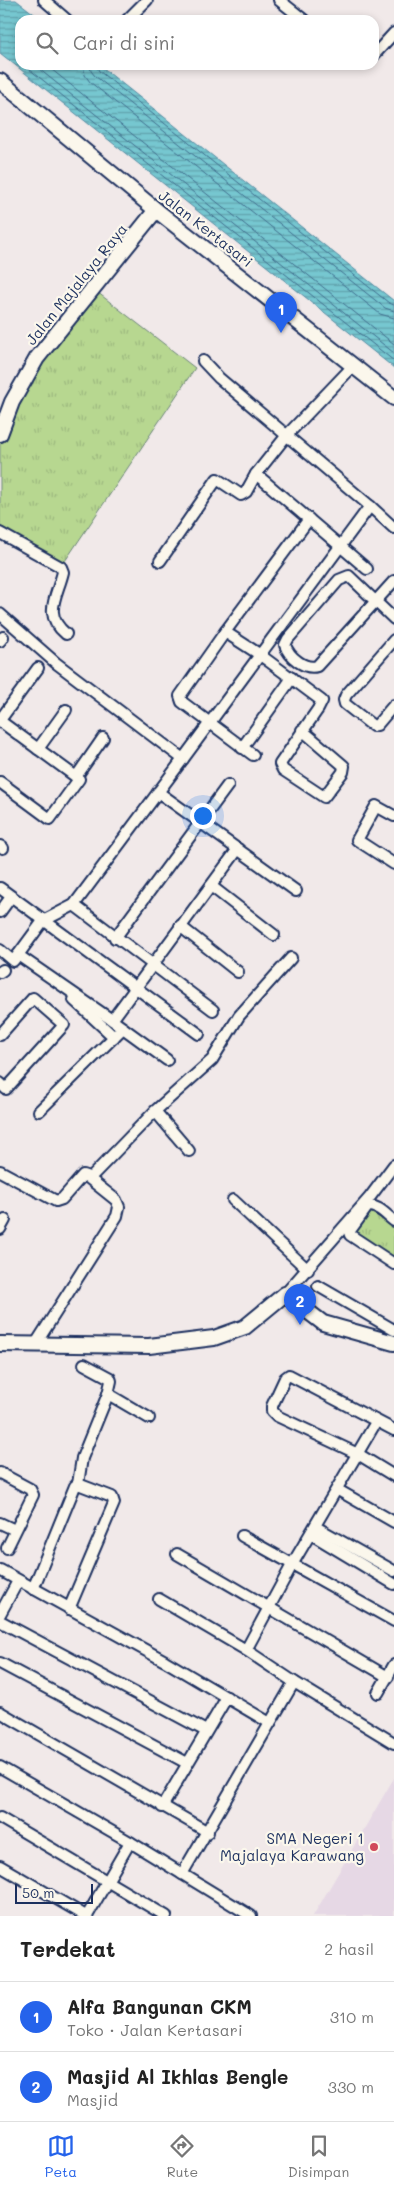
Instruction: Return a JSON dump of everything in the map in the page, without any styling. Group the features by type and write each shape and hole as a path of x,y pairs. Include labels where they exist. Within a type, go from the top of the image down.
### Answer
{"street":[{"path":"44,0 61,15"},
{"path":"133,15 147,0"},
{"path":"279,0 298,15"},
{"path":"379,50 394,33"},
{"name":"Jalan Kertasari","path":"0,81 156,210 394,398"},
{"name":"Jalan Majalaya Raya","path":"0,434 12,402 37,358 156,210"},
{"path":"203,361 220,378 394,528"},
{"path":"160,561 217,479 236,494 241,495 246,492 256,474 287,435 354,365"},
{"path":"256,474 366,569"},
{"path":"0,950 14,961 43,921 74,905 370,506"},
{"path":"253,755 182,702 180,696 309,519"},
{"path":"0,534 61,567 62,577 52,609 56,622 66,634"},
{"path":"394,581 374,601 317,666 306,667 286,649 285,645 288,639 339,580 344,577 349,576 374,601 394,619"},
{"path":"0,614 56,663 182,758"},
{"path":"225,632 259,654 322,701 318,710 302,730 280,766 324,797 343,772 344,766 302,730"},
{"path":"394,640 346,695 344,700 345,704 373,726 394,705"},
{"path":"0,782 50,819 79,779 0,720 38,668"},
{"path":"242,748 292,678"},
{"path":"38,749 66,710"},
{"path":"76,777 103,738"},
{"path":"115,938 228,785"},
{"path":"158,792 296,891"},
{"path":"394,816 376,806 357,840 394,864"},
{"path":"112,1020 238,849"},
{"path":"211,886 274,935"},
{"path":"0,888 200,1034"},
{"path":"0,912 11,897"},
{"path":"74,905 115,938 213,1010"},
{"path":"180,926 238,972"},
{"path":"18,955 167,1060"},
{"path":"90,1178 155,1111 212,1060 239,1016 291,958"},
{"path":"46,974 114,1037"},
{"path":"0,1035 33,998 64,1025 6,1089 0,1083"},
{"path":"39,1111 123,1028"},
{"path":"155,1111 189,1151"},
{"path":"0,1344 149,1346 214,1338 245,1327 285,1294 308,1270 394,1165"},
{"path":"0,1171 56,1201 62,1199 83,1175 90,1178 116,1200 118,1212 35,1345"},
{"path":"233,1200 308,1270"},
{"path":"394,1221 376,1207 368,1206 349,1232 350,1236 394,1264"},
{"path":"318,1286 394,1330"},
{"path":"285,1294 323,1323 394,1343"},
{"path":"33,1589 70,1498 78,1484 82,1458 108,1394 111,1381 110,1378 84,1364"},
{"path":"394,1430 292,1376 285,1378 272,1406 274,1414 358,1454 394,1476"},
{"path":"108,1394 149,1418"},
{"path":"246,1650 293,1564 338,1490 376,1422"},
{"path":"0,1473 30,1489 32,1493 32,1498 7,1548"},
{"path":"69,1609 114,1500 112,1497 78,1484"},
{"path":"338,1490 394,1522"},
{"path":"0,1523 15,1530"},
{"path":"313,1531 394,1571"},
{"path":"313,1531 394,1584"},
{"path":"242,1536 394,1621"},
{"path":"177,1554 388,1677"},
{"path":"0,1570 165,1660 270,1723"},
{"path":"0,1614 18,1581"},
{"path":"159,1600 246,1650 294,1682 394,1743"},
{"path":"0,1621 206,1731"},
{"path":"0,1663 186,1763"},
{"path":"378,1693 394,1665"},
{"path":"182,1874 294,1682"},
{"path":"162,1808 186,1763 226,1697"},
{"path":"0,1712 162,1808 208,1832"},
{"path":"0,1767 130,1842 252,1916"},
{"path":"0,1818 166,1916"},
{"path":"0,1866 87,1916 130,1842"}],"shaded area":[{"name":"SMA Negeri 1 Majalaya Karawang","path":"394,1778 394,1916 313,1916"}],"green space":[{"path":"97,292 195,368 61,567 0,530 0,434 37,358"},
{"path":"373,1208 394,1225 394,1259 354,1234"}],"water":[{"path":"0,0 16,0 36,15 15,15 15,65 0,53"},
{"path":"21,70 105,70 394,301 394,368"}],"place":[{"name":"Alfa Bangunan CKM","path":"281,333"},
{"name":"Masjid Al Ikhlas Bengle","path":"300,1325"},
{"name":"SMA Negeri 1 Majalaya Karawang","path":"374,1847"}]}
